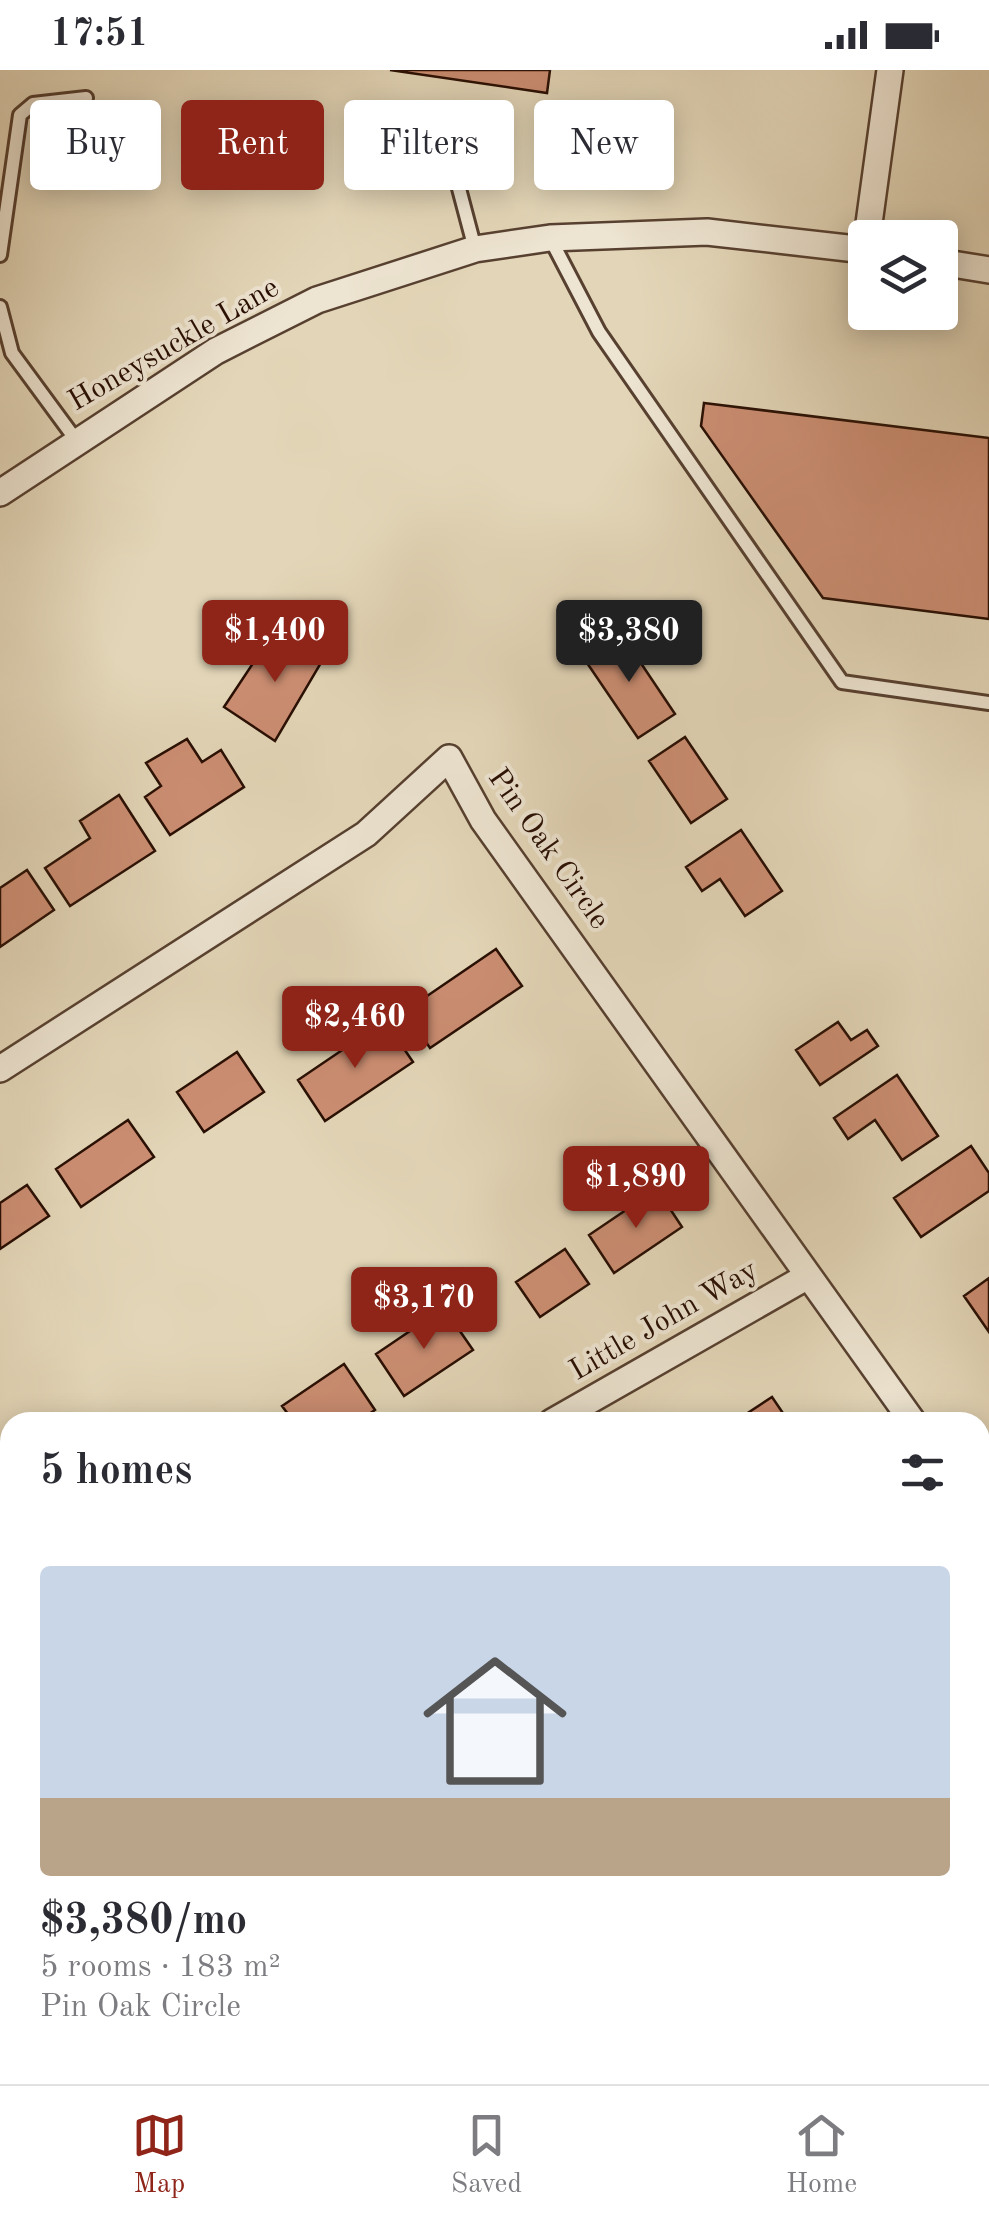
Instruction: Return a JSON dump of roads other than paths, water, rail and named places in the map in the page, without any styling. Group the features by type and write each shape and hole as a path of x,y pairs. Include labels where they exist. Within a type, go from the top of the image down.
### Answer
{"street":[{"path":"869,220 890,70"},
{"name":"Honeysuckle Lane","path":"0,492 216,350 317,300 475,249 550,238 707,232 848,248"},
{"path":"958,265 989,270"},
{"name":"Pin Oak Circle","path":"0,1070 366,834 449,758 484,820 906,1412"},
{"name":"Little John Way","path":"570,1412 808,1276"}],"lane":[{"path":"0,255 20,114 33,104 86,98"},
{"path":"459,190 475,249"},
{"path":"550,238 599,332 842,682 989,703"},
{"path":"0,307 12,353 76,440"}]}
